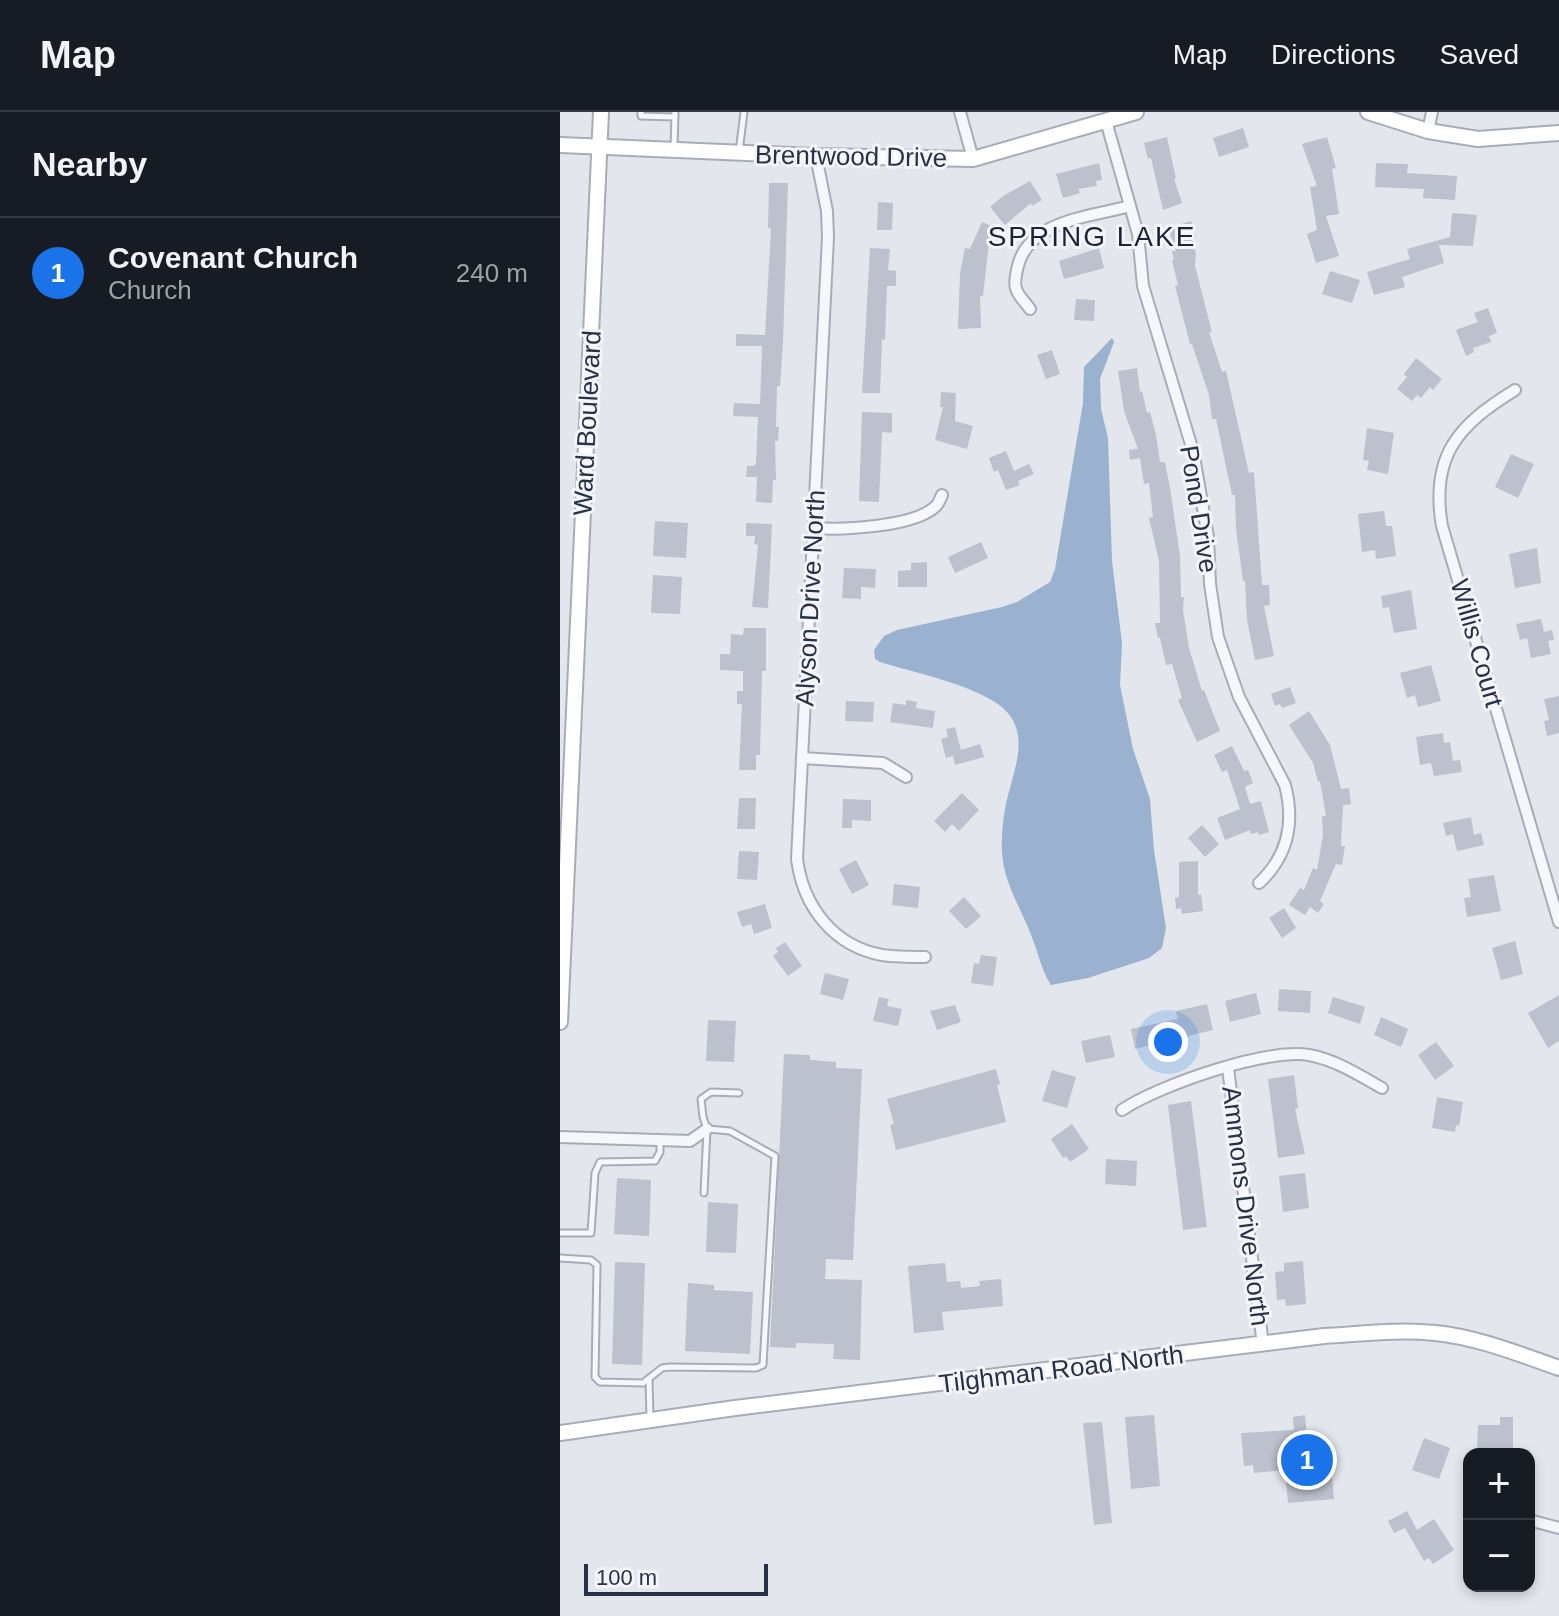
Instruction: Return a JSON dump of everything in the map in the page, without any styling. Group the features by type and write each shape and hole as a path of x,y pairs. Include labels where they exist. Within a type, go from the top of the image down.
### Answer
{"street":[{"name":"Ward Boulevard","path":"560,1022 601,112"},
{"path":"960,112 973,159"},
{"name":"Brentwood Drive","path":"560,145 973,159 1136,112"},
{"path":"1368,112 1428,131 1478,139 1559,133"},
{"path":"1428,131 1432,112"},
{"name":"Pond Drive","path":"1106,121 1138,234 1143,286 1193,451 1208,537 1210,584 1218,637 1239,697 1285,785 1289,800 1290,829 1286,845 1278,861 1259,883"},
{"name":"Alyson Drive North","path":"816,156 827,211 828,237 797,859 804,891 812,907 832,931 867,951 885,956 925,957"},
{"path":"1030,309 1016,289 1019,261 1033,239 1052,227 1130,206"},
{"name":"Willis Court","path":"1515,390 1484,409 1458,434 1443,467 1438,507 1559,922"},
{"path":"814,528 869,527 896,522 936,506 942,495"},
{"path":"802,758 883,763 906,777"},
{"path":"1122,1110 1167,1085 1274,1055 1310,1055 1338,1064 1382,1088"},
{"name":"Ammons Drive North","path":"1228,1068 1263,1345"},
{"path":"560,1137 690,1141 707,1129"},
{"name":"Tilghman Road North","path":"560,1433 1386,1332 1437,1333 1484,1343 1559,1368"},
{"path":"1535,1522 1559,1528"}],"lane":[{"path":"641,112 641,116 675,115 674,150"},
{"path":"739,153 744,112"},
{"path":"704,1193 707,1129 701,1099 711,1092 739,1093"},
{"path":"560,1258 591,1260 597,1265 595,1377 600,1382 643,1383 662,1368 669,1367 756,1368 763,1365 775,1156 730,1131 707,1129"},
{"path":"560,1233 591,1233 595,1173 600,1162 655,1161 660,1152 660,1140"},
{"path":"649,1380 650,1420"}],"water":[{"path":"1112,338 1114,342 1100,379 1101,409 1108,438 1112,561 1122,643 1120,685 1133,749 1150,799 1166,928 1162,948 1149,958 1088,978 1051,985 1003,864 1003,822 1019,744 1013,721 996,702 947,681 880,662 875,659 874,650 884,636 897,630 1002,607 1017,602 1050,582 1055,569 1083,403 1084,367"}],"building":[{"path":"1243,128 1249,147 1219,157 1213,138"},
{"path":"1167,137 1174,179 1182,203 1163,210 1151,158 1148,159 1144,143"},
{"path":"1327,137 1336,168 1332,169 1339,214 1326,216 1339,256 1316,263 1307,234 1317,230 1310,187 1317,186 1302,144"},
{"path":"1099,163 1102,180 1096,181 1097,186 1078,189 1080,193 1063,198 1056,174"},
{"path":"1376,163 1408,164 1407,173 1457,176 1455,200 1423,198 1424,189 1375,187"},
{"path":"1030,181 1042,200 1032,206 1031,203 1005,225 990,207"},
{"path":"769,183 788,183 783,343 780,386 777,386 776,427 779,427 778,441 775,441 776,480 773,480 772,503 756,502 757,477 746,477 747,466 756,463 758,417 733,416 734,403 760,404 762,346 736,346 736,334 765,335 771,228 768,228"},
{"path":"878,202 893,203 892,230 877,230"},
{"path":"1452,213 1477,215 1473,246 1439,245 1444,263 1402,277 1405,287 1374,295 1367,272 1410,259 1407,249 1450,237"},
{"path":"1191,221 1196,237 1192,239 1195,266 1212,332 1209,332 1222,372 1226,371 1249,473 1254,472 1262,585 1269,585 1270,605 1264,606 1274,656 1255,660 1247,620 1235,495 1232,495 1216,419 1212,419 1209,395 1190,344 1175,286 1178,285 1172,251 1176,251 1168,228"},
{"path":"982,222 999,229 993,245 989,243 983,296 980,296 981,328 958,329 960,273 965,248 970,249"},
{"path":"870,248 890,249 888,270 896,271 896,286 887,286 880,393 862,393"},
{"path":"1099,248 1104,268 1064,279 1059,261"},
{"path":"1330,271 1360,280 1352,303 1322,294"},
{"path":"1076,299 1095,300 1094,321 1074,320"},
{"path":"1488,308 1497,333 1489,336 1491,342 1473,348 1474,352 1466,356 1456,330 1478,322 1474,313"},
{"path":"1052,350 1060,374 1046,379 1037,355"},
{"path":"1416,358 1442,379 1433,390 1430,387 1421,398 1417,395 1412,401 1397,389"},
{"path":"1137,368 1140,392 1147,413 1150,412 1160,462 1165,462 1170,488 1189,648 1202,691 1220,731 1197,742 1178,700 1182,698 1172,664 1166,665 1155,623 1160,623 1159,561 1149,518 1153,517 1149,483 1144,484 1140,458 1130,460 1129,450 1138,449 1124,411 1118,371"},
{"path":"941,392 956,393 955,421 973,426 967,449 935,440 943,407 940,407"},
{"path":"862,412 892,413 892,433 882,432 879,502 859,501"},
{"path":"1367,428 1394,433 1388,474 1367,470 1369,461 1363,460"},
{"path":"1006,451 1014,471 1029,464 1034,474 1018,481 1020,485 1006,490 989,458"},
{"path":"1511,454 1534,464 1518,498 1495,487"},
{"path":"1384,511 1386,526 1392,526 1396,556 1376,559 1375,550 1362,552 1358,514"},
{"path":"655,521 688,523 686,558 653,556"},
{"path":"746,523 772,524 768,608 752,607 758,545 754,544 755,536 746,536"},
{"path":"981,542 988,558 955,573 948,557"},
{"path":"1537,548 1541,583 1515,588 1509,554"},
{"path":"927,562 927,587 898,587 898,571 911,570 911,563"},
{"path":"844,568 876,569 875,588 861,587 861,599 842,598"},
{"path":"653,575 682,577 680,614 651,613"},
{"path":"1411,590 1417,629 1394,633 1389,607 1383,608 1381,596"},
{"path":"1541,619 1544,632 1552,630 1554,640 1548,641 1551,654 1531,658 1527,638 1520,640 1516,624"},
{"path":"744,628 766,628 766,671 762,671 760,755 756,755 756,770 739,770 742,704 737,704 737,691 743,691 743,671 720,670 720,654 730,654 731,634 743,635"},
{"path":"1431,665 1441,701 1418,707 1415,695 1407,698 1400,673"},
{"path":"1290,687 1296,703 1282,708 1280,704 1275,706 1271,694"},
{"path":"1559,696 1559,733 1547,736 1544,721 1549,720 1544,699"},
{"path":"906,700 917,702 916,708 935,711 933,728 890,722 893,703 906,705"},
{"path":"846,701 874,702 873,722 845,721"},
{"path":"1309,711 1330,745 1341,789 1349,788 1351,804 1343,805 1341,846 1345,846 1342,865 1336,864 1320,901 1324,904 1318,913 1310,907 1305,915 1289,905 1300,888 1304,890 1313,868 1317,870 1323,835 1322,816 1326,816 1320,781 1313,763 1289,725"},
{"path":"955,727 961,750 980,744 984,757 955,765 953,756 946,758 941,739 948,737 946,729"},
{"path":"1443,733 1444,743 1450,742 1453,761 1460,760 1462,772 1434,776 1431,763 1420,765 1416,737"},
{"path":"1232,746 1253,783 1245,787 1250,804 1261,801 1269,832 1259,835 1258,832 1251,834 1250,830 1225,840 1217,818 1240,809 1227,770 1222,772 1214,755"},
{"path":"962,793 979,810 959,831 952,824 945,832 934,821"},
{"path":"739,798 756,798 755,829 737,829"},
{"path":"843,799 871,800 871,821 852,820 852,828 842,828"},
{"path":"1471,817 1474,835 1481,833 1484,845 1457,851 1453,834 1446,836 1443,823"},
{"path":"1202,825 1219,844 1205,857 1188,838"},
{"path":"739,851 759,852 757,880 737,879"},
{"path":"856,860 869,885 852,894 839,869"},
{"path":"1198,861 1198,895 1201,894 1203,911 1182,914 1181,908 1176,909 1175,898 1179,897 1179,862"},
{"path":"1494,875 1501,911 1467,917 1464,898 1471,897 1468,879"},
{"path":"894,884 920,887 918,908 892,905"},
{"path":"964,897 981,916 966,929 949,911"},
{"path":"765,904 772,928 754,934 751,924 742,927 737,912"},
{"path":"1284,908 1296,928 1282,938 1269,918"},
{"path":"1515,941 1523,974 1501,980 1492,948"},
{"path":"785,942 802,966 788,976 773,956 778,952 776,948"},
{"path":"981,955 997,957 993,986 971,983 974,963 979,964"},
{"path":"825,973 849,979 843,1000 820,994"},
{"path":"1279,989 1311,991 1310,1013 1278,1011"},
{"path":"1256,993 1261,1014 1230,1022 1225,1001"},
{"path":"1559,995 1559,1041 1548,1048 1528,1013"},
{"path":"879,997 889,999 887,1006 902,1009 898,1026 873,1021"},
{"path":"1333,997 1365,1007 1360,1024 1328,1013"},
{"path":"1207,1004 1213,1030 1135,1049 1131,1029 1178,1019 1176,1011"},
{"path":"955,1005 961,1022 937,1030 930,1011"},
{"path":"1381,1017 1408,1029 1401,1047 1374,1035"},
{"path":"708,1020 736,1021 734,1062 706,1061"},
{"path":"1110,1035 1115,1057 1086,1063 1081,1041"},
{"path":"1436,1042 1454,1066 1435,1080 1418,1055"},
{"path":"784,1054 810,1055 810,1060 836,1062 836,1068 862,1069 853,1260 826,1259 825,1279 862,1280 860,1360 833,1359 834,1344 796,1343 796,1348 770,1347"},
{"path":"996,1069 1006,1122 896,1150 890,1125 894,1124 887,1099"},
{"path":"1052,1070 1076,1077 1067,1108 1042,1101"},
{"path":"1294,1075 1298,1108 1295,1109 1305,1154 1278,1158 1268,1079"},
{"path":"1437,1097 1463,1102 1455,1132 1432,1128"},
{"path":"1191,1101 1207,1227 1183,1230 1168,1105"},
{"path":"1072,1124 1089,1149 1070,1162 1066,1156 1063,1158 1051,1139"},
{"path":"1106,1159 1137,1161 1136,1186 1105,1184"},
{"path":"1305,1173 1309,1208 1283,1212 1279,1176"},
{"path":"617,1178 651,1180 649,1236 614,1234"},
{"path":"708,1202 738,1204 736,1253 706,1252"},
{"path":"1303,1261 1306,1304 1286,1306 1285,1299 1277,1300 1275,1272 1284,1271 1284,1263"},
{"path":"615,1262 645,1263 642,1365 612,1364"},
{"path":"945,1263 947,1282 960,1281 961,1288 980,1286 979,1281 1001,1279 1003,1306 942,1312 944,1330 914,1333 908,1266"},
{"path":"688,1283 714,1285 714,1290 753,1292 750,1354 685,1351"},
{"path":"1154,1415 1160,1486 1131,1489 1125,1417"},
{"path":"1305,1415 1307,1437 1315,1436 1317,1454 1330,1453 1334,1499 1288,1503 1285,1470 1254,1473 1253,1465 1244,1466 1241,1433 1294,1430 1293,1417"},
{"path":"1500,1417 1513,1417 1513,1448 1477,1448 1478,1425 1500,1425"},
{"path":"1102,1422 1112,1523 1094,1525 1083,1423"},
{"path":"1424,1438 1450,1448 1439,1479 1412,1470"},
{"path":"1407,1511 1417,1530 1434,1519 1454,1550 1433,1564 1429,1558 1424,1561 1405,1528 1394,1533 1388,1521"}],"place":[{"name":"Covenant Church","path":"1307,1460"}],"district":[{"name":"SPRING LAKE","path":"1092,236"}]}
